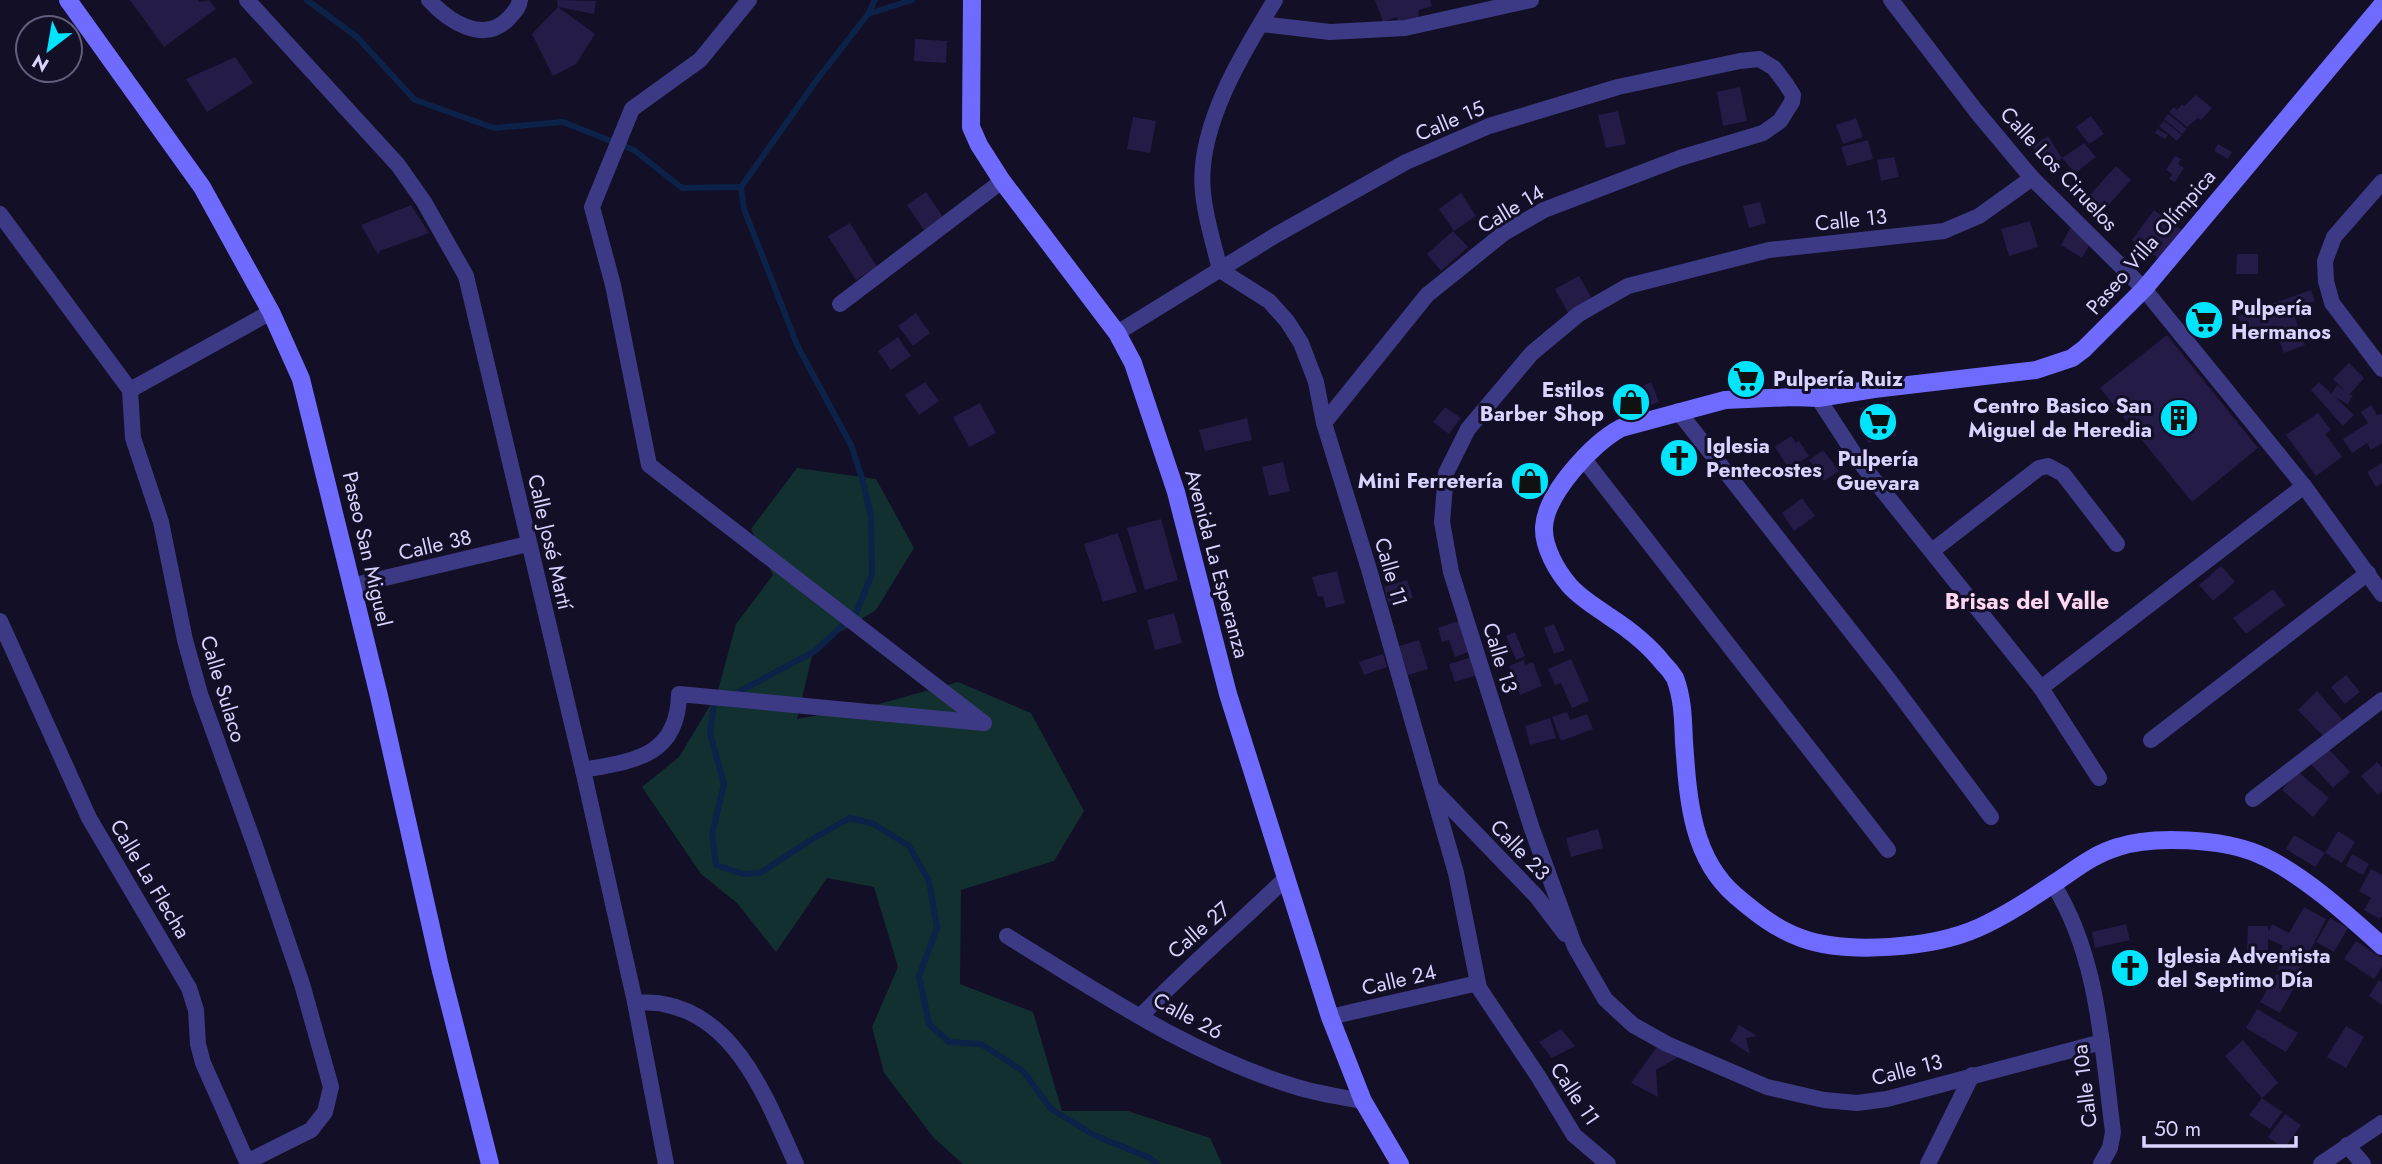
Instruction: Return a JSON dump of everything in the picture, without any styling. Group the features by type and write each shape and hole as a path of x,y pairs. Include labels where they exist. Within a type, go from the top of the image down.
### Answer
{"street":[{"name":"Paseo San Miguel","path":"68,0 202,187 271,312 301,379 383,710 440,967 490,1164"},
{"name":"Calle José Martí","path":"247,0 398,165 424,202 466,276 583,770 635,1002 666,1164"},
{"path":"429,0 442,15 464,26 485,31 504,23 520,6 520,0"},
{"path":"583,770 629,762 653,752 667,739 678,715 679,694 984,723 649,465 613,285 592,207 632,109 699,60 748,0"},
{"name":"Avenida La Esperanza","path":"972,0 971,127 1002,181 1117,333 1133,363 1176,492 1228,694 1330,1017 1363,1101 1400,1164"},
{"path":"1220,270 1202,190 1207,135 1219,104 1276,0"},
{"path":"1261,24 1330,32 1405,28 1492,4 1531,0"},
{"name":"Calle Los Ciruelos","path":"1891,0 1976,111 2032,178 2144,289 2304,486 2382,594"},
{"name":"Paseo Villa Olímpica","path":"2382,5 2144,289 2072,358 2036,370 1874,388 1818,398 1725,400 1621,428 1608,435 1569,474 1545,519 1544,530 1551,556 1561,576 1576,593 1650,646 1674,676 1682,703 1691,810 1705,859 1732,894 1771,925 1801,939 1830,945 1900,947 1947,939 1979,927 2053,884 2094,856 2120,846 2147,841 2201,841 2257,853 2302,880 2382,946"},
{"name":"Calle 15","path":"1117,333 1276,235 1406,162 1489,126 1618,87 1759,59 1773,68 1793,94 1792,102 1780,121"},
{"name":"Calle 14","path":"1324,423 1427,295 1504,233 1544,210 1680,158 1763,133 1780,121"},
{"name":"Calle 13","path":"2032,178 1979,216 1944,231 1769,250 1628,286 1579,314 1532,353 1468,429 1446,473 1442,522 1451,572 1532,829 1575,947 1605,999 1633,1025 1667,1044 1766,1087 1824,1100 1857,1103 1887,1099 2102,1042"},
{"path":"840,304 1002,181"},
{"path":"2382,182 2334,237 2325,261 2326,282 2332,303 2382,369"},
{"path":"0,215 130,390 271,312"},
{"name":"Calle 11","path":"1220,270 1269,301 1287,321 1301,343 1316,382 1324,423 1456,873 1479,988 1574,1135 1608,1164"},
{"name":"Calle Sulaco","path":"130,390 133,438 161,522 185,640 200,694 302,984 331,1087 325,1112 311,1130 247,1163"},
{"path":"1818,398 1859,461 2041,688 2099,778"},
{"path":"1678,411 1889,680 1991,817"},
{"path":"1583,458 1888,850"},
{"path":"1932,551 2039,468 2048,466 2063,474 2117,544"},
{"path":"2041,688 2304,486"},
{"name":"Calle 38","path":"351,586 528,544"},
{"path":"2151,740 2368,573"},
{"name":"Calle La Flecha","path":"0,621 89,818 189,988 196,1010 198,1044 203,1063 247,1163"},
{"path":"2253,799 2382,700"},
{"name":"Calle 23","path":"1431,786 1537,897 1575,947"},
{"name":"Calle 27","path":"1141,1016 1181,974 1234,929 1287,877"},
{"name":"Calle 10a","path":"2053,884 2067,906 2093,985 2113,1132 2110,1147 2101,1164"},
{"name":"Calle 26","path":"1007,936 1173,1036 1300,1088 1363,1101"},
{"name":"Calle 24","path":"1330,1017 1478,983"},
{"path":"635,1002 663,1004 689,1013 711,1025 734,1048 759,1085 796,1164"},
{"path":"1928,1164 1972,1075"},
{"path":"2321,1164 2382,1123"},
{"path":"2347,1145 2362,1164"}],"green space":[{"path":"797,468 876,479 914,548 876,610 814,648 797,719 879,704 958,682 1031,713 1084,811 1054,861 961,890 960,984 1033,1012 1062,1111 1128,1111 1210,1138 1222,1164 963,1164 934,1138 884,1073 872,1027 898,967 874,887 827,878 776,952 737,903 701,874 642,787 679,757 717,694 736,624 773,575 751,529"}],"building":[{"path":"130,0 209,0 216,9 164,47"},
{"path":"557,0 596,1 594,14 558,7"},
{"path":"1375,0 1430,0 1432,6 1419,10 1418,18 1399,24 1397,17 1383,22"},
{"path":"558,7 595,34 576,64 553,76 532,34"},
{"path":"915,39 947,41 946,63 914,61"},
{"path":"235,57 253,83 207,112 186,79"},
{"path":"1740,87 1747,121 1723,126 1717,92"},
{"path":"2196,95 2212,108 2201,120 2198,118 2187,127 2169,112 2174,107 2177,110 2182,104 2184,106"},
{"path":"1618,111 1626,144 1606,148 1598,115"},
{"path":"2168,114 2187,129 2182,134 2164,119"},
{"path":"2091,116 2104,134 2089,144 2076,127"},
{"path":"1133,117 1156,121 1150,153 1127,149"},
{"path":"1856,118 1863,137 1843,144 1836,125"},
{"path":"2164,121 2182,135 2177,141 2159,126"},
{"path":"2158,129 2168,135 2165,139 2155,133"},
{"path":"2048,136 2062,158 2046,168 2032,146"},
{"path":"1868,140 1873,159 1847,166 1841,147"},
{"path":"2084,143 2096,157 2075,173 2062,158"},
{"path":"2218,144 2232,152 2228,159 2214,151"},
{"path":"2175,156 2181,159 2178,164 2184,168 2175,182 2169,179 2172,174 2166,170"},
{"path":"1894,157 1899,177 1881,181 1877,160"},
{"path":"2116,166 2131,180 2102,212 2087,198"},
{"path":"926,192 943,217 924,230 907,205"},
{"path":"1461,193 1476,216 1454,231 1439,209"},
{"path":"1760,202 1766,223 1749,228 1743,206"},
{"path":"411,205 429,233 380,251 378,255 361,225"},
{"path":"2154,210 2183,231 2162,261 2132,240"},
{"path":"2030,221 2038,247 2009,256 2001,229"},
{"path":"850,223 877,267 856,280 828,236"},
{"path":"2071,227 2092,240 2082,258 2061,245"},
{"path":"1453,231 1468,247 1441,271 1427,254"},
{"path":"2237,254 2258,254 2258,274 2236,274"},
{"path":"1579,276 1594,302 1570,316 1555,289"},
{"path":"2311,290 2315,301 2292,309 2305,345 2284,353 2274,326 2246,336 2238,316"},
{"name":"Pulpería Hermanos","path":"2205,303 2221,321 2204,337 2188,319"},
{"path":"916,313 930,333 913,346 898,326"},
{"name":"Centro Basico San Miguel de Heredia","path":"2167,335 2258,448 2192,502 2100,388"},
{"path":"898,337 911,356 891,370 878,351"},
{"path":"2349,363 2364,378 2349,395 2353,394 2348,404 2331,395 2337,385 2345,391 2333,379"},
{"name":"Pulpería Ruiz","path":"1760,369 1761,389 1732,391 1731,370"},
{"path":"925,382 939,401 919,415 905,395"},
{"path":"1651,382 1659,402 1627,415 1619,397"},
{"path":"2319,382 2354,415 2343,426 2311,390"},
{"name":"Pulpería Guevara","path":"1889,402 1896,436 1868,443 1860,408"},
{"path":"980,403 996,433 969,447 953,417"},
{"path":"2371,405 2377,415 2382,414 2382,443 2371,450 2367,443 2352,453 2343,439 2368,423 2361,412"},
{"path":"1445,407 1461,418 1449,434 1433,422"},
{"path":"2318,413 2331,430 2325,434 2342,457 2316,476 2286,435"},
{"path":"1247,418 1252,440 1205,451 1199,430"},
{"path":"1791,436 1796,443 1799,441 1809,456 1789,469 1775,447"},
{"name":"Iglesia Pentecostes","path":"1684,439 1699,459 1673,477 1659,457"},
{"path":"1823,450 1839,471 1824,481 1809,460"},
{"path":"1283,462 1290,491 1269,496 1262,467"},
{"name":"Mini Ferretería","path":"1523,463 1539,471 1537,492 1520,491"},
{"path":"2382,463 2382,483 2376,487 2367,472"},
{"path":"1802,498 1815,516 1794,531 1782,513"},
{"path":"1161,519 1178,580 1145,590 1127,528"},
{"path":"1118,533 1137,592 1103,602 1084,544"},
{"path":"2221,566 2235,582 2213,601 2199,585"},
{"path":"1337,571 1345,603 1326,608 1323,596 1318,597 1312,577"},
{"path":"1407,580 1413,598 1389,605 1384,587"},
{"path":"2273,589 2285,605 2246,634 2233,618"},
{"path":"1174,613 1182,643 1155,650 1147,620"},
{"path":"1461,620 1471,651 1455,657 1449,640 1442,642 1438,628"},
{"path":"1554,624 1565,650 1554,654 1544,628"},
{"path":"1515,632 1525,656 1516,660 1506,636"},
{"path":"1419,640 1428,669 1408,675 1399,646"},
{"path":"1383,654 1387,667 1364,675 1359,662"},
{"path":"1475,656 1481,674 1455,682 1449,664"},
{"path":"1571,659 1589,701 1572,708 1561,683 1555,685 1548,669"},
{"path":"1524,660 1525,665 1533,662 1542,686 1520,695 1509,666"},
{"path":"2346,675 2360,692 2345,704 2331,687"},
{"path":"2317,691 2345,723 2324,737 2298,710"},
{"path":"1567,712 1570,720 1587,714 1593,729 1561,741 1552,717"},
{"path":"1550,718 1556,738 1530,745 1525,726"},
{"path":"2328,748 2350,772 2333,788 2311,764"},
{"path":"2377,762 2382,767 2382,791 2378,795 2361,776"},
{"path":"2297,771 2329,798 2313,817 2282,790"},
{"path":"1598,829 1603,848 1571,857 1566,838"},
{"path":"2338,831 2355,842 2342,863 2325,853"},
{"path":"2294,835 2325,853 2315,867 2286,849"},
{"path":"2352,854 2369,864 2363,875 2346,866"},
{"path":"2371,869 2382,875 2380,919 2364,910 2371,898 2359,891"},
{"path":"2304,907 2326,919 2302,967 2291,962 2303,969 2297,981 2277,970 2284,958 2279,955 2283,946 2268,939 2268,950 2247,950 2248,926 2268,926 2268,932 2272,924 2289,933"},
{"path":"2330,918 2348,928 2334,952 2316,942"},
{"path":"2126,924 2130,940 2095,948 2092,932"},
{"path":"2356,941 2382,958 2382,967 2374,979 2344,959"},
{"path":"2276,974 2296,984 2280,1013 2260,1002"},
{"path":"2379,980 2382,982 2382,1005 2369,996"},
{"path":"2257,1009 2298,1033 2286,1052 2246,1028"},
{"path":"1739,1025 1757,1036 1746,1038 1750,1054 1730,1041"},
{"path":"2346,1026 2364,1037 2346,1068 2327,1057"},
{"path":"1561,1029 1575,1046 1552,1058 1539,1042"},
{"path":"2243,1040 2278,1083 2262,1098 2225,1056"},
{"path":"1659,1044 1680,1056 1656,1070 1658,1097 1631,1083"},
{"path":"2262,1098 2282,1112 2270,1129 2249,1115"},
{"path":"2285,1114 2301,1125 2284,1149 2268,1137"}],"waterway":[{"path":"307,0 357,37 415,100 494,128 563,122 634,150 682,188 741,187"},
{"path":"868,14 875,0"},
{"path":"733,695 815,651 856,613 872,574 871,516 851,445 798,347 744,209 741,187 816,81 868,14 912,0"},
{"path":"720,701 714,704 710,733 724,784 712,834 716,865 743,874 760,873 850,818 874,824 909,846 929,881 937,928 919,976 929,1024 949,1042 981,1044 1023,1071 1051,1109 1094,1135 1150,1158 1157,1164"}],"place":[{"name":"Pulpería Hermanos","path":"2204,320"},
{"name":"Pulpería Ruiz","path":"1746,379"},
{"name":"Estilos Barber Shop","path":"1631,402"},
{"name":"Centro Basico San Miguel de Heredia","path":"2179,418"},
{"name":"Pulpería Guevara","path":"1878,422"},
{"name":"Iglesia Pentecostes","path":"1679,458"},
{"name":"Mini Ferretería","path":"1530,481"},
{"name":"Iglesia Adventista del Septimo Día","path":"2130,968"}],"district":[{"name":"Brisas del Valle","path":"2027,601"}]}
